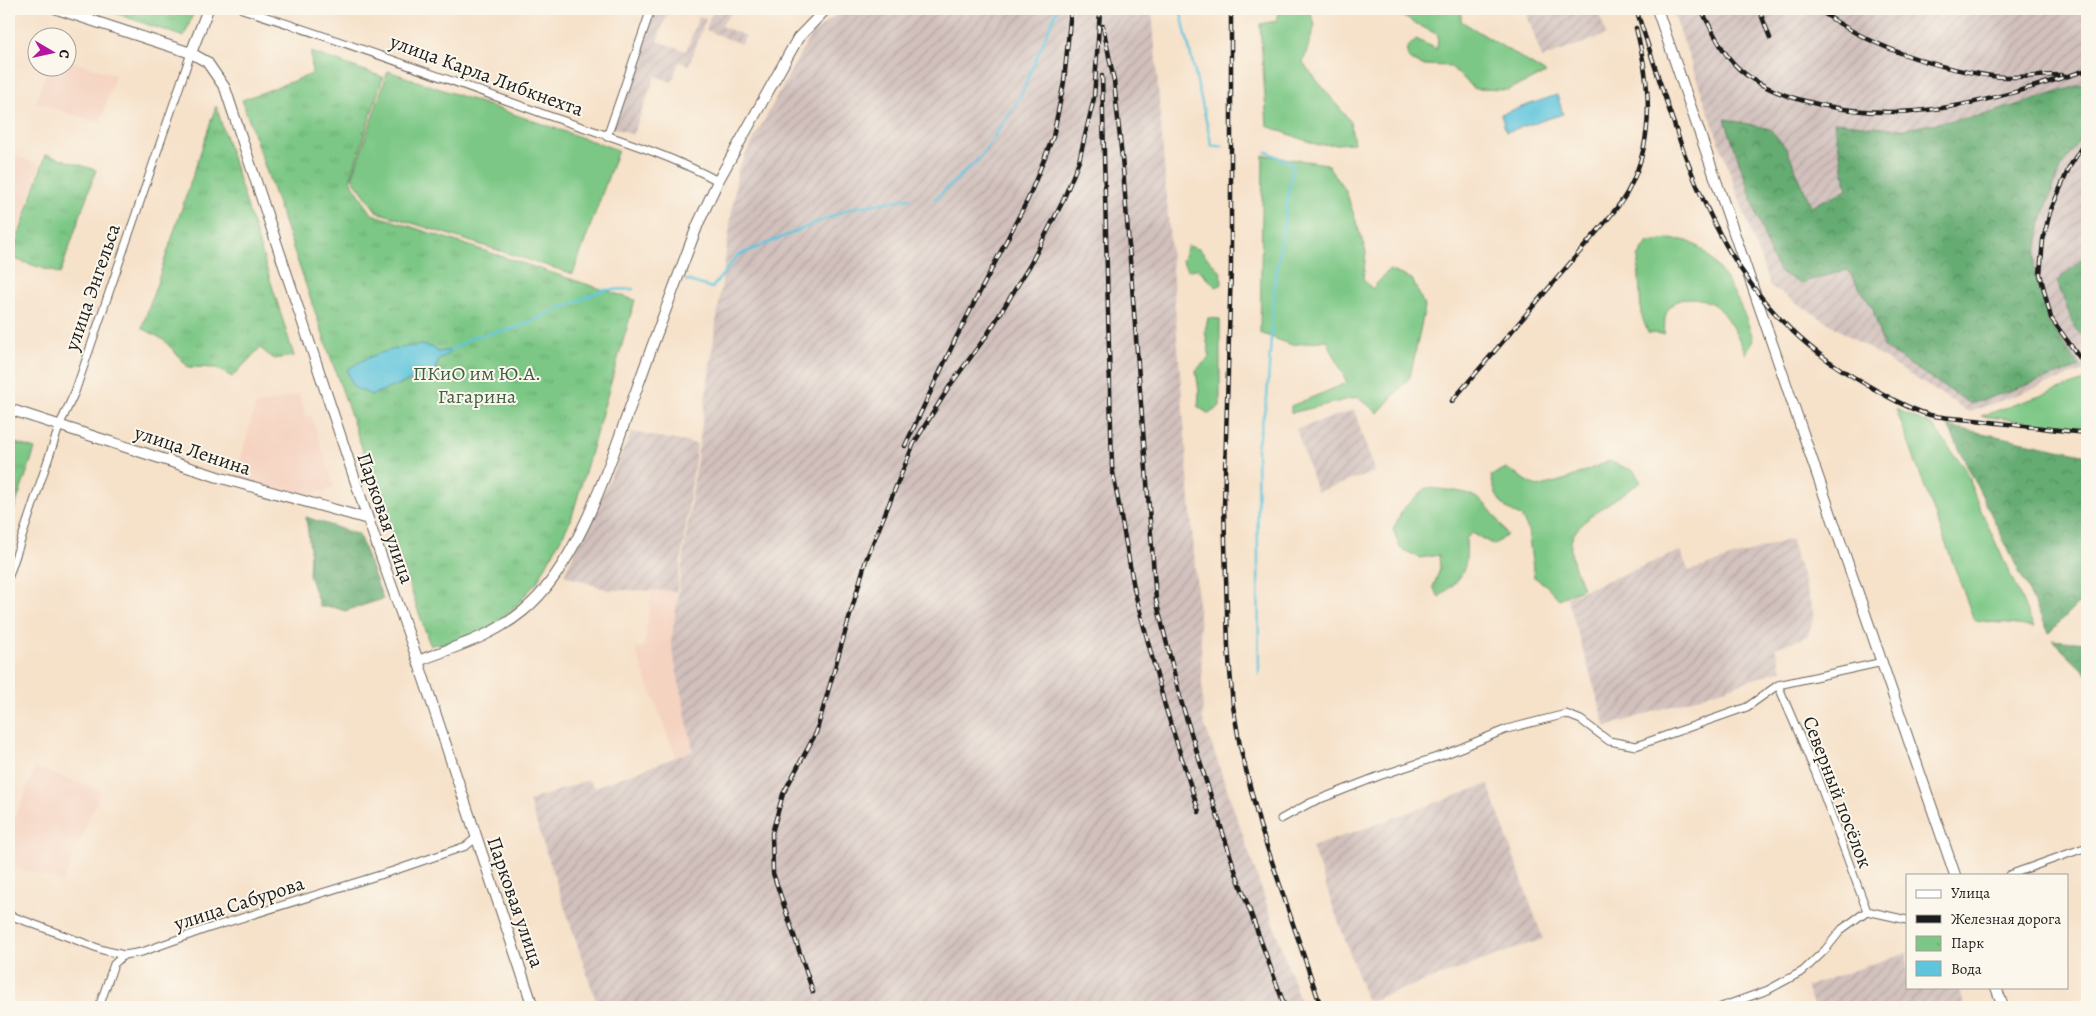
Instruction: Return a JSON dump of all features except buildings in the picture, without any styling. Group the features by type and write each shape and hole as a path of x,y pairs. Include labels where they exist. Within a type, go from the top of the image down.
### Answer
{"street":[{"path":"57,9 191,53"},
{"name":"улица Энгельса","path":"9,576 60,424 75,392 191,53 208,9"},
{"name":"улица Карла Либкнехта","path":"242,9 309,30 607,136 697,170 718,181"},
{"path":"607,136 651,9"},
{"path":"418,661 494,633 525,610 549,585 572,547 598,496 698,224 718,181 798,38 826,9"},
{"path":"1657,9 1955,874"},
{"name":"Парковая улица","path":"191,53 207,62 226,88 368,519 418,661 533,1007"},
{"name":"улица Ленина","path":"9,409 60,424 218,478 368,519"},
{"path":"1281,819 1318,800 1379,776 1446,754 1508,729 1566,714 1581,720 1608,741 1636,746 1747,707 1778,685 1883,662"},
{"name":"Северный посёлок","path":"1778,685 1816,774 1867,911"},
{"name":"улица Сабурова","path":"9,916 103,950 124,955 142,952 206,929 396,870 466,846 476,838"},
{"path":"2012,874 2087,847"},
{"path":"1721,1007 1768,990 1803,971 1825,950 1842,929 1867,911 1906,920"},
{"path":"99,1007 114,964 124,955"},
{"path":"1996,988 2004,1007"}],"shaded area":[{"path":"655,9 669,9 657,41 686,51 699,16 706,19 689,65 679,62 672,82 655,76 633,135 612,127"},
{"path":"717,9 742,9 731,13 721,26 746,36 741,44 706,30 710,17"},
{"path":"858,9 1152,9 1201,643 1203,719 1302,1007 749,1007 747,1001 730,1007 598,1007 529,801 588,780 595,787 693,751 671,643 738,168 810,36 835,16"},
{"path":"1525,9 1598,9 1606,35 1542,58"},
{"path":"1672,9 2087,9 2087,368 2084,371 1969,412 1770,286"},
{"path":"78,63 115,75 100,123 36,103 44,78 78,78"},
{"path":"9,154 40,164 13,245 9,244"},
{"path":"299,394 306,417 311,415 334,488 303,497 236,477 255,406"},
{"path":"1354,410 1375,472 1317,492 1296,429"},
{"path":"632,432 697,444 677,591 608,590 564,575"},
{"path":"1791,539 1814,615 1808,636 1775,648 1782,670 1606,727 1567,597 1680,551 1689,571"},
{"path":"652,590 677,591 671,643 693,751 676,758 635,649 644,646"},
{"path":"35,768 101,790 63,882 9,866 9,833"},
{"path":"1488,784 1543,939 1367,1002 1312,847"},
{"path":"1906,952 1906,988 1958,988 1965,1007 1814,1007 1806,987"}],"green space":[{"path":"103,9 195,9 184,37"},
{"path":"1279,9 1309,9 1315,25 1303,63 1350,121 1354,143 1318,145 1267,126 1260,24 1276,21"},
{"path":"1388,9 1461,9 1461,21 1546,73 1508,90 1475,89 1450,66 1422,65 1409,59 1406,49 1416,39 1437,49 1438,35"},
{"name":"ПКиО им Ю.А. Гагарина","path":"311,52 383,77 350,180 372,214 635,300 571,520 537,582 513,609 487,630 448,643 430,645 242,100 312,74"},
{"path":"388,71 618,150 573,274 377,212 352,178"},
{"path":"2087,83 2087,128 2060,169 2041,222 2034,268 2049,323 2080,367 1971,404 1883,347 1873,309 1848,270 1800,283 1781,273 1771,257 1725,119 1770,129 1787,149 1811,206 1847,190 1834,122 1903,129 1984,115"},
{"path":"216,106 294,356 274,359 260,348 232,377 216,368 188,367 164,340 142,328"},
{"path":"46,154 96,170 60,274 11,258"},
{"path":"1263,155 1327,164 1346,191 1366,252 1363,279 1372,289 1389,270 1412,279 1425,307 1410,377 1378,413 1358,397 1291,413 1291,406 1347,383 1327,340 1292,345 1260,333"},
{"path":"1668,239 1685,240 1698,247 1709,256 1719,269 1737,299 1750,328 1753,340 1746,354 1723,313 1705,300 1689,298 1675,302 1665,316 1664,334 1648,333 1641,314 1638,257 1648,242"},
{"path":"1188,246 1199,249 1221,272 1222,284 1216,287 1198,269 1188,270 1182,261"},
{"path":"2087,255 2087,341 2074,327 2057,281"},
{"path":"1208,318 1220,319 1220,406 1209,414 1198,407 1199,392 1196,370 1210,357 1205,331"},
{"path":"2087,380 2087,429 1981,416"},
{"path":"1896,409 1933,426 1968,473 1975,497 2034,627 1974,620"},
{"path":"1948,426 2087,455 2087,606 2078,604 2049,633"},
{"path":"9,441 35,449 9,524"},
{"path":"1609,461 1634,471 1641,482 1590,517 1574,534 1571,542 1571,554 1583,588 1559,599 1547,586 1534,577 1528,530 1521,516 1508,510 1500,501 1491,476 1506,468 1537,487 1567,479"},
{"path":"1426,488 1456,491 1475,497 1490,510 1507,535 1494,545 1472,533 1466,539 1465,567 1459,579 1439,597 1433,587 1440,569 1439,555 1420,558 1400,548 1393,529 1403,509"},
{"path":"306,517 359,535 383,599 345,611 333,607 320,607 309,575 310,548"},
{"path":"2052,640 2087,643 2087,674"}],"water":[{"path":"1557,95 1563,114 1506,132 1501,114"},
{"path":"422,345 432,347 438,352 453,350 439,360 434,372 371,395 353,387 347,370 356,364 383,352"}],"waterway":[{"path":"935,199 981,157 1020,97 1057,9"},
{"path":"1180,9 1212,146 1223,146"},
{"path":"1259,674 1257,447 1267,398 1275,280 1293,164 1267,152"},
{"path":"686,280 712,288 737,256 852,208 910,198"},
{"path":"450,351 473,337 516,328 603,290 633,289"}],"railway":[{"path":"905,446 956,338 1028,199 1053,137 1064,82 1071,9"},
{"path":"1231,9 1231,266 1224,507 1228,647 1233,706 1240,746 1260,826 1321,1007"},
{"path":"1636,9 1672,118 1691,170 1713,220 1739,267 1772,310 1812,348 1862,382 1903,405 1930,415 2087,433"},
{"path":"1701,9 1725,53 1744,73 1762,85 1782,94 1838,108 1875,112 1945,108 2016,92 2087,70"},
{"path":"1759,9 1770,38"},
{"path":"1818,9 1857,34 1923,61 2000,77 2061,75"},
{"path":"813,992 773,873 772,833 783,794 816,733 866,560 914,443 951,384 987,335 1030,265 1062,203 1079,161 1094,98 1100,11"},
{"path":"1103,26 1114,81 1123,168 1156,600 1181,701 1205,778 1236,873 1285,1007"},
{"path":"1452,401 1607,220 1629,189 1638,169 1643,149 1648,109 1645,69 1636,28"},
{"path":"1102,76 1112,467 1135,593 1165,706 1199,812"},
{"path":"2087,138 2069,168 2050,212 2043,240 2040,274 2051,318 2087,368"}]}
